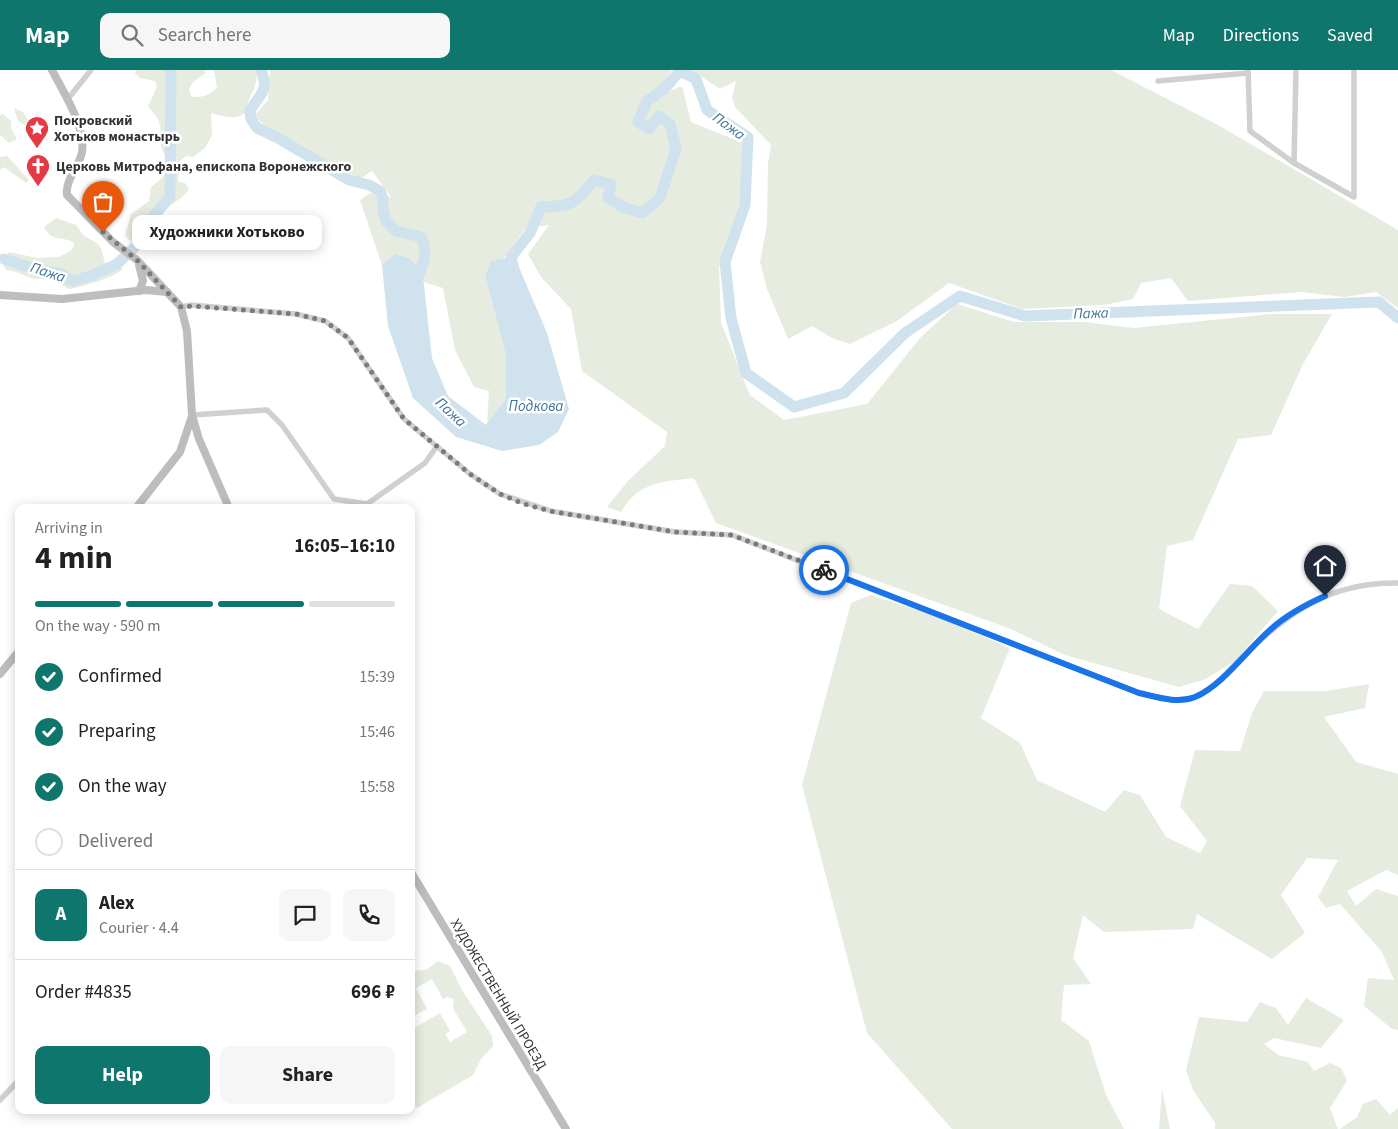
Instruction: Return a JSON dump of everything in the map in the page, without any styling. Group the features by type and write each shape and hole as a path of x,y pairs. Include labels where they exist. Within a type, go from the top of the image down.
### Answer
{"main road":[{"path":"52,70 81,130 84,146 67,188 67,195 115,244 137,260 181,307 187,331 192,416 199,439 227,504"},
{"path":"137,260 143,281 139,291"},
{"path":"0,295 62,299 139,291 158,290 168,292"},
{"path":"139,504 180,452 192,416"},
{"path":"0,674 15,656"},
{"name":"ХУДОЖЕСТВЕННЫЙ ПРОЕЗД","path":"415,879 566,1129"}],"street":[{"path":"67,100 91,70"},
{"path":"1294,163 1296,70"},
{"path":"1158,81 1248,72 1250,131 1294,163 1354,197 1354,70"},
{"path":"181,307 191,306 296,314 325,321 348,338 404,419 470,474 500,494 524,504 550,511 675,532 732,535 1139,693 1170,700 1194,697 1212,686 1271,629 1300,607 1338,590 1398,583"},
{"path":"192,416 267,410 282,425 334,498 367,504 425,463 437,446"},
{"path":"0,1100 15,1084"}],"shaded area":[{"path":"136,70 204,70 206,73 193,82 189,89 191,96 198,97 208,94 217,87 214,70 255,70 257,74 257,80 246,107 246,112 234,118 211,113 212,135 205,148 193,157 186,156 180,161 178,182 185,183 189,189 164,211 161,216 160,234 150,244 133,242 125,235 131,214 149,201 151,187 167,172 168,164 161,147 160,124 148,106 157,87 155,81 140,78 135,73"},
{"path":"270,70 672,70 652,98 682,86 691,122 743,143 740,202 719,267 721,323 750,395 784,420 867,404 921,337 957,304 1014,322 1085,322 1134,328 1271,314 1332,314 1303,364 1271,435 1238,439 1193,540 1167,546 1159,609 1198,629 1230,584 1252,586 1278,611 1236,660 1206,679 1179,687 1065,655 1011,629 716,523 694,478 662,482 644,489 628,502 621,512 607,507 628,481 665,446 667,432 582,371 571,309 541,277 528,254 549,225 525,229 503,259 491,261 485,275 506,356 506,399 487,425 489,391 474,387 455,350 443,288 424,282 423,276 411,259 396,255 382,265 360,200 370,193 391,197 372,171 360,179 264,126 255,115 268,100"},
{"path":"672,70 1111,70 1218,125 1398,230 1398,308 1376,292 1344,297 1301,292 1188,301 1171,278 1141,283 1133,299 1104,305 1022,309 949,283 897,321 850,344 832,338 812,326 788,339 767,289 760,262 767,225 768,164 771,145 735,107 732,98 736,81 720,89 696,73"},
{"path":"14,108 23,112 29,122 25,125 18,121"},
{"path":"3,114 11,121 11,128 17,139 9,143 0,135 0,115"},
{"path":"7,156 29,180 26,183 4,167 0,170 0,157"},
{"path":"56,218 76,225 84,236 97,243 101,248 105,263 120,266 123,269 105,279 68,289 54,280 31,278 6,270 3,264 9,252 37,258 59,257 72,250 74,243 50,235 44,227"},
{"path":"871,595 932,615 1010,648 981,718 1020,743 1037,780 1105,812 1124,790 1140,795 1166,837 1200,853 1207,841 1180,806 1195,750 1240,751 1252,713 1264,691 1326,691 1369,684 1365,708 1324,717 1356,762 1398,774 1398,875 1386,870 1347,891 1356,906 1376,889 1398,896 1398,1030 1392,1029 1364,1006 1368,978 1394,980 1382,952 1340,904 1326,908 1318,897 1338,860 1307,858 1281,895 1305,933 1272,959 1197,914 1193,929 1104,932 1083,915 1073,958 1091,984 1064,985 1061,1020 1089,1041 1106,1095 1124,1129 952,1129 867,1033 802,785 851,603"},
{"path":"438,961 450,966 462,990 492,1036 493,1046 481,1059 473,1075 417,1108 415,1107 415,1028 440,1013 450,1031 445,1034 450,1042 467,1032 453,1008 454,999 447,997 443,999 432,979 416,988 427,1009 415,1015 415,971 426,970"},
{"path":"1306,998 1344,1020 1321,1048 1274,1038 1264,1044 1278,1055 1308,1062 1314,1071 1330,1063 1341,1068 1347,1081 1330,1108 1338,1129 1215,1129 1215,1123 1193,1090 1186,1070 1199,1017 1247,1022 1260,1002 1276,1008 1288,1025"},
{"path":"1162,1089 1170,1129 1159,1129"},
{"path":"1376,1099 1390,1115 1398,1108 1398,1129 1340,1129 1357,1117 1363,1104"}],"water":[{"name":"Подкова","path":"396,254 411,259 423,276 432,358 448,396 486,425 506,399 506,356 485,275 491,261 511,257 518,265 547,333 569,409 558,432 539,445 502,451 456,437 413,398 388,326 382,265"}],"waterway":[{"name":"Пажа","path":"4,259 31,268 62,274 74,281 117,264 138,244 146,225 170,197 171,70"},
{"name":"Пажа","path":"261,70 264,88 250,111 251,119 257,128 278,138 349,180 369,185 380,191 386,221 396,231 421,237 424,243 424,261 415,285"},
{"name":"Пажа","path":"515,273 511,257 530,233 541,207 560,206 572,202 594,180 611,184 608,198 625,208 643,213 660,198 676,149 670,124 659,116 649,129 638,122 647,101 664,89 680,71 696,79 707,110 748,137 745,205 725,262 731,318 746,373 794,407 844,393 905,333 960,296 1025,316 1379,302 1398,318"}],"way so far":[{"path":"103,232 115,244 137,260 155,280 172,294 181,307 188,305 296,314 325,321 348,338 375,374 404,419 470,474 500,494 524,504 550,511 675,532 732,535 824,570"}],"place":[{"name":"Покровский Хотьков монастырь","path":"37,149"},
{"name":"Церковь Митрофана, епископа Воронежского","path":"38,187"},
{"name":"Художники Хотьково","path":"103,232"}],"route":[{"path":"824,570 1139,693 1170,700 1194,697 1212,686 1271,629 1300,607 1325,596"}]}
